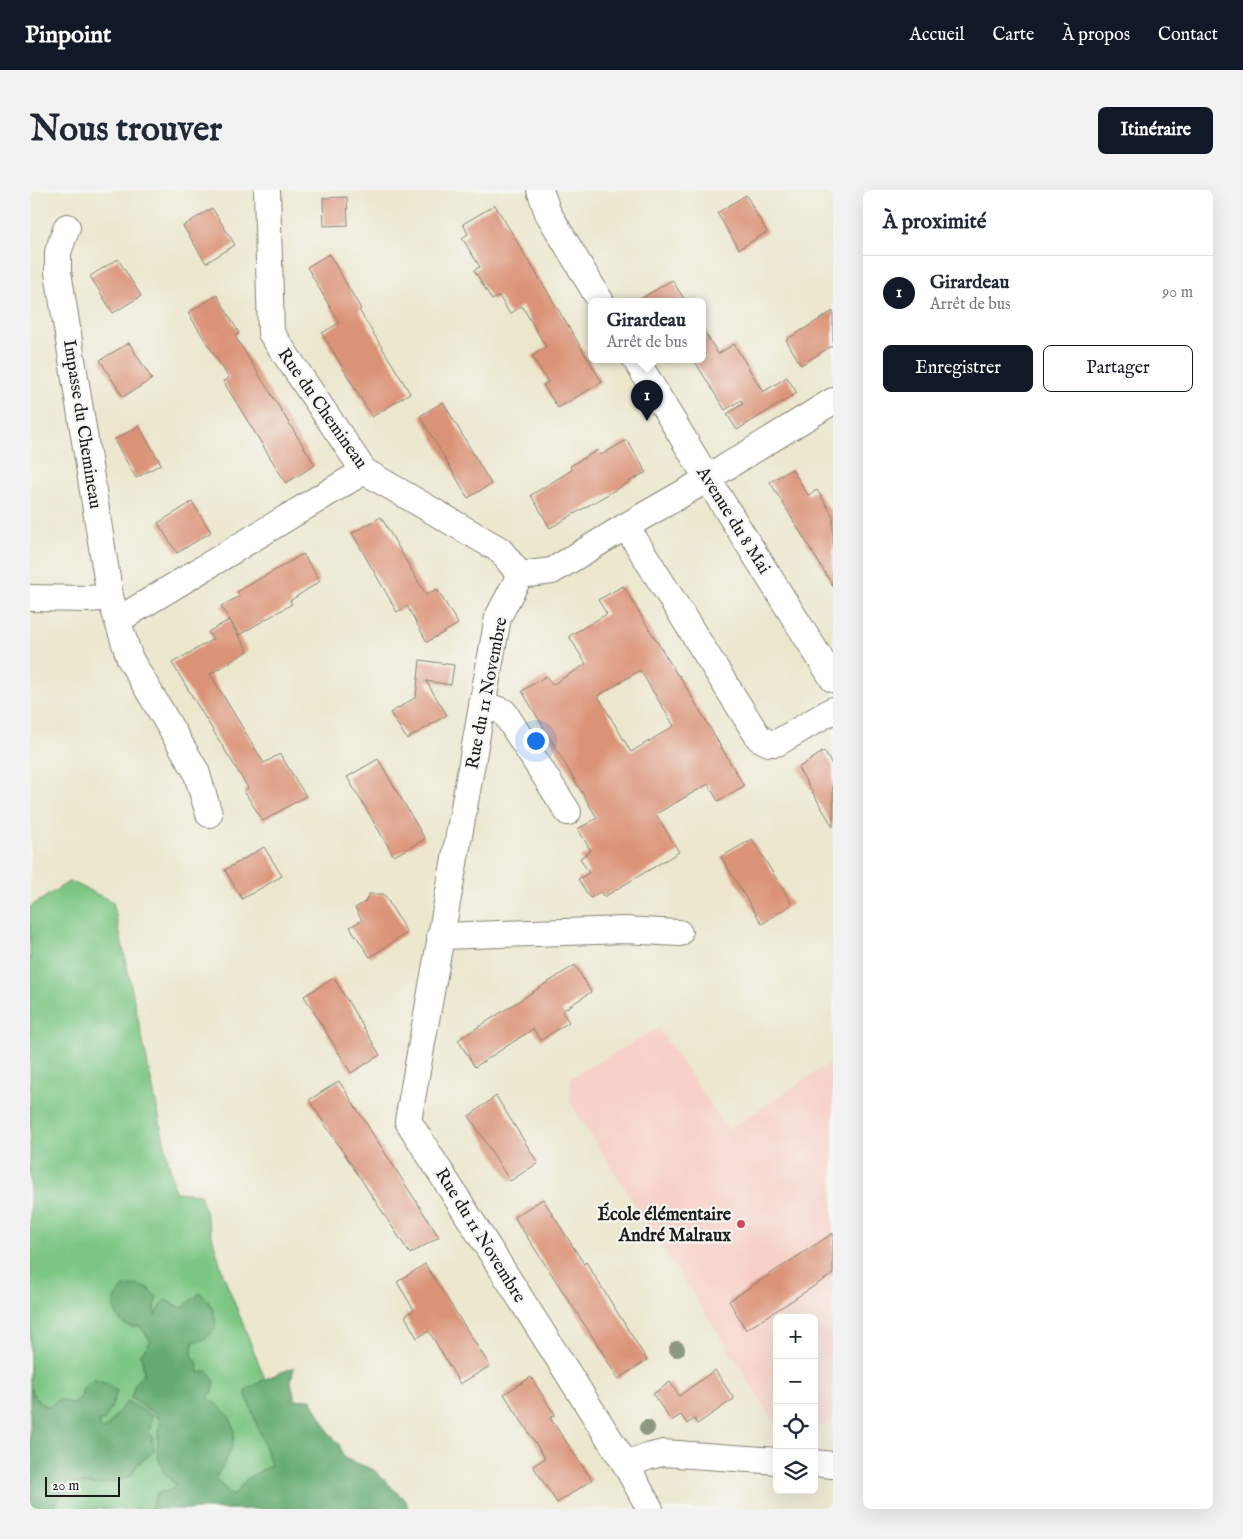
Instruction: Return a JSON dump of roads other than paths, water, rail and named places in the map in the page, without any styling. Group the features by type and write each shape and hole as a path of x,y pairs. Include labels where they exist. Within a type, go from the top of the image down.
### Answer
{"street":[{"name":"Rue du Chemineau","path":"267,190 271,333 364,471 500,550 520,575"},
{"path":"540,190 548,213 599,298"},
{"name":"Impasse du Chemineau","path":"67,227 58,252 58,272 114,609 130,659 196,771 209,814"},
{"name":"Avenue du 8 Mai","path":"638,363 707,478 833,679"},
{"path":"520,575 552,571 687,492 833,401"},
{"path":"30,598 88,599 114,609 364,471"},
{"path":"626,526 759,738 769,744 777,743 833,710"},
{"name":"Rue du 11 Novembre","path":"520,575 498,617 408,1121 626,1465 650,1509"},
{"path":"482,704 504,712 568,812"},
{"path":"440,936 625,930 679,932"},
{"path":"626,1465 663,1453 773,1461"},
{"path":"818,1464 833,1465"}],"place":[{"name":"Girardeau","path":"647,421"},
{"name":"École élémentaire André Malraux","path":"741,1224"}]}
